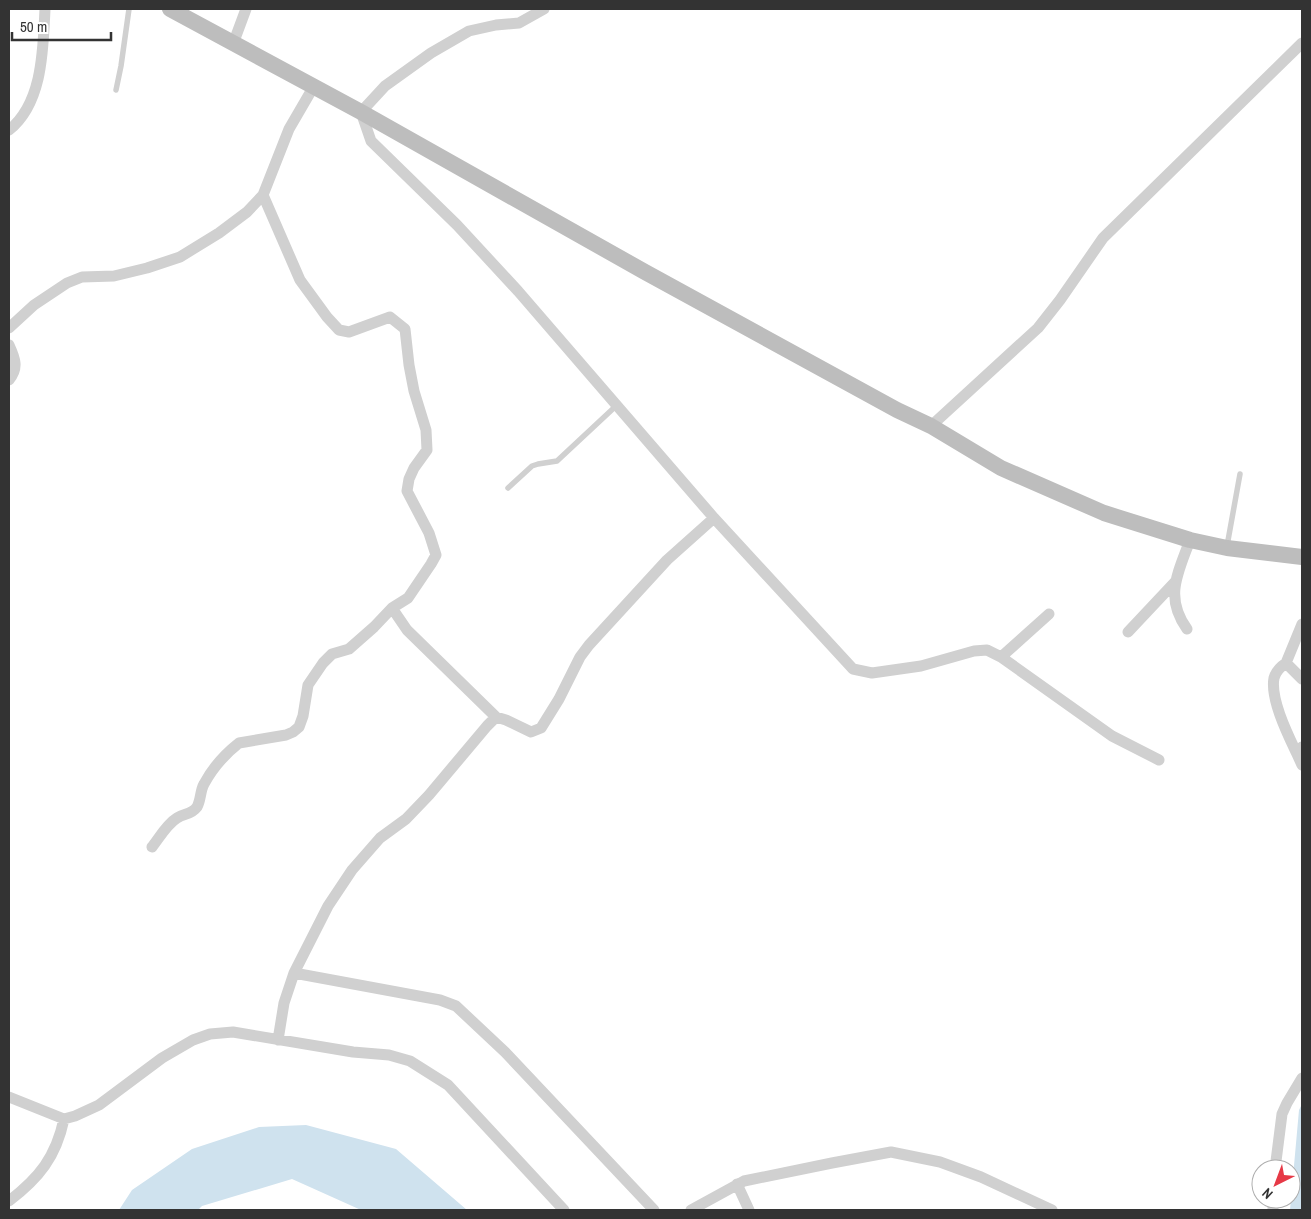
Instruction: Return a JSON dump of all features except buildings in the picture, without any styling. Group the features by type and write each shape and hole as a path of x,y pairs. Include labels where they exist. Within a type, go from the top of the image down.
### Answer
{"main road":[{"path":"170,9 362,112 645,272 897,410 931,426 1001,468 1104,513 1190,540 1227,548 1302,557"}],"street":[{"path":"9,130 19,122 28,109 36,88 43,40 45,9"},
{"path":"233,44 246,9"},
{"path":"544,9 518,23 496,25 469,31 431,53 385,86 362,112 371,141 457,225 518,291 714,518 853,669 872,673 921,666 974,650 987,650 1001,657 1112,736 1159,760"},
{"path":"931,426 1038,328 1103,238 1302,43"},
{"path":"9,328 34,304 76,278 82,276 114,276 180,258 247,212 263,195 288,129 314,86"},
{"path":"152,847 178,817 190,814 197,806 203,786 224,757 239,743 286,735 299,728 304,716 308,685 316,671 332,654 349,649 392,608 408,598 436,555 429,533 406,491 414,468 427,450 426,430 414,391 405,329 390,317 349,332 339,330 300,280 263,195"},
{"path":"9,345 16,364 9,380"},
{"path":"392,608 407,630 496,717 531,732 541,728 589,644 667,560 714,518"},
{"path":"1187,628 1179,618 1176,610 1174,591 1175,582 1190,540"},
{"path":"1128,632 1175,582"},
{"path":"1001,657 1049,614"},
{"path":"1302,624 1286,663 1279,668 1274,677 1274,689 1285,730 1300,750 1302,765"},
{"path":"1286,663 1302,679"},
{"path":"278,1040 284,1003 294,972 328,906 352,870 380,838 406,819 429,795 496,717"},
{"path":"294,972 440,1000 456,1006 505,1052 654,1210"},
{"path":"9,1097 64,1119 87,1112 162,1058 193,1040 210,1034 233,1032 353,1052 389,1055 420,1066 448,1085 564,1210"},
{"path":"1276,1159 1282,1114 1302,1078"},
{"path":"9,1201 29,1184 47,1164 61,1133 64,1119"},
{"path":"691,1210 739,1188 832,1162 891,1152 940,1162 1052,1210"},
{"path":"739,1188 749,1210"}],"lane":[{"path":"116,90 129,9"},
{"path":"508,488 532,466 557,461 617,405"},
{"path":"1227,548 1240,474"}],"water":[{"path":"1302,1104 1302,1210 1290,1210 1301,1209 1301,1159 1295,1159 1299,1110"},
{"path":"306,1125 396,1149 467,1210 361,1210 292,1179 202,1206 198,1210 119,1210 132,1190 192,1149 259,1127"}]}
